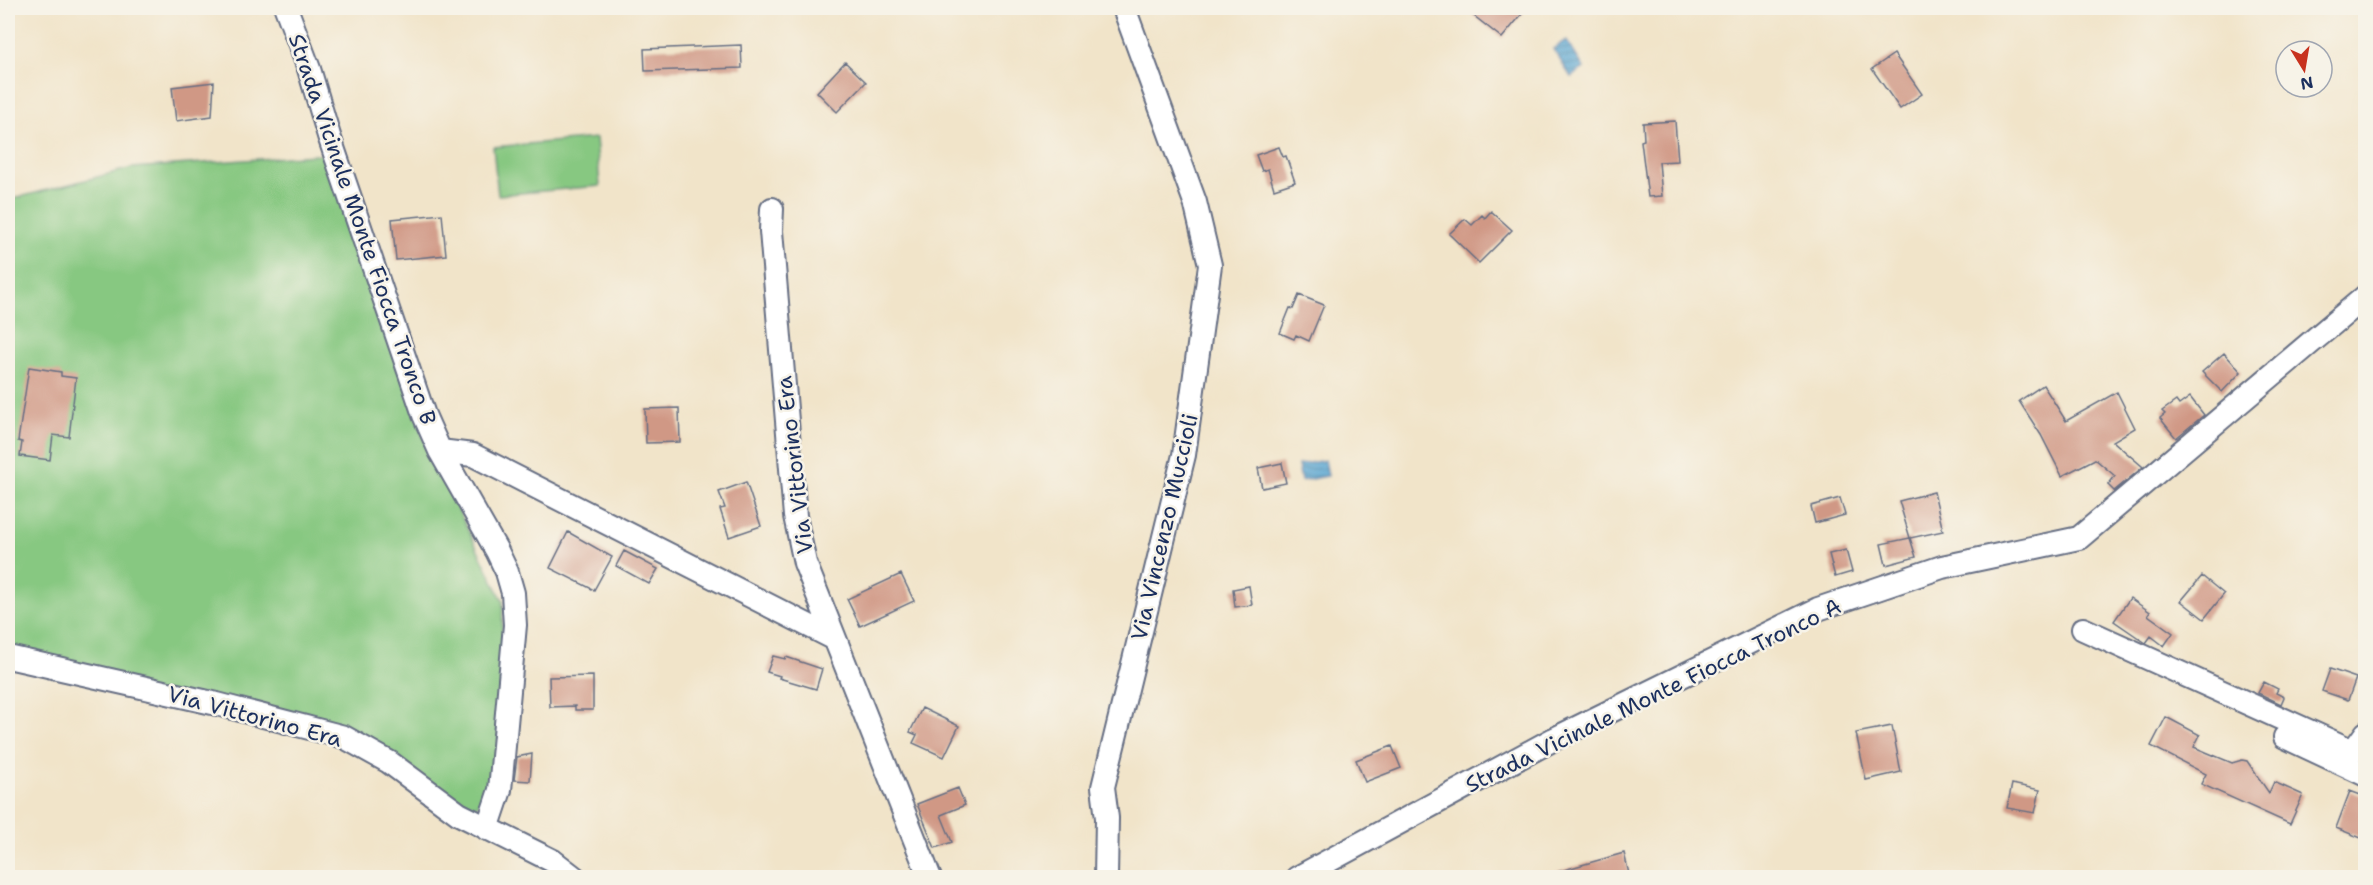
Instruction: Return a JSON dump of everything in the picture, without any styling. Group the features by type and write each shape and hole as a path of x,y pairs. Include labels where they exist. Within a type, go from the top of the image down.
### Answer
{"street":[{"name":"Strada Vicinale Monte Fiocca Tronco B","path":"286,8 309,69 329,136 424,415 440,451 497,551 507,572 513,593 515,625 500,790 487,829"},
{"name":"Via Vincenzo Muccioli","path":"1106,878 1107,818 1103,787 1184,455 1210,265 1195,202 1124,8"},
{"name":"Via Vittorino Era","path":"772,209 771,231 795,516 805,563 930,878"},
{"name":"Strada Vicinale Monte Fiocca Tronco A","path":"1297,878 1554,739 1818,609 1942,567 2079,538 2366,296"},
{"name":"Strada Vicinale Monte Fiocca Tronco B","path":"440,451 473,455 835,639"},
{"path":"2366,733 2353,751 2082,637 2366,775"},
{"name":"Via Vittorino Era","path":"8,657 217,704 344,737 389,762 459,814 553,861 574,878"}],"green space":[{"path":"596,138 600,186 498,195 493,147"},
{"path":"329,154 425,442 503,601 498,782 469,814 336,735 8,661 8,200 132,168"}],"water":[{"path":"1566,40 1584,68 1571,77 1553,49"},
{"path":"1325,460 1328,476 1301,481 1298,465"}],"building":[{"path":"1464,8 1527,8 1502,38"},
{"path":"741,45 742,68 645,71 644,49"},
{"path":"1894,54 1922,94 1900,109 1872,69"},
{"path":"845,62 866,82 837,112 817,92"},
{"path":"214,82 212,116 176,121 172,87"},
{"path":"1675,121 1678,161 1659,162 1662,196 1648,197 1641,141 1644,140 1643,123"},
{"path":"1279,147 1283,157 1286,156 1295,182 1274,189 1268,169 1262,171 1256,155"},
{"path":"1491,211 1512,230 1479,263 1449,234 1465,219 1472,225 1482,215 1485,218"},
{"path":"442,214 446,255 396,260 392,219"},
{"path":"1299,295 1324,305 1309,341 1296,335 1294,339 1280,333 1290,308 1293,309"},
{"path":"2224,353 2241,372 2222,392 2202,372"},
{"path":"29,367 61,372 61,376 76,378 69,437 53,435 50,460 20,456 22,442 18,441"},
{"path":"2043,385 2066,421 2117,392 2135,428 2113,441 2143,467 2114,491 2108,485 2115,476 2095,459 2062,476 2041,435 2019,401"},
{"path":"2190,397 2204,415 2176,438 2160,418 2165,414 2162,411 2176,401 2179,405"},
{"path":"679,408 680,442 646,443 645,409"},
{"path":"1282,463 1286,483 1262,488 1258,468"},
{"path":"746,482 761,526 729,537 720,509 725,508 719,492"},
{"path":"1934,492 1943,531 1910,538 1899,501"},
{"path":"1840,498 1845,515 1815,523 1811,506"},
{"path":"568,532 612,557 594,590 550,568"},
{"path":"1910,538 1916,557 1886,565 1881,544"},
{"path":"1846,550 1852,572 1835,577 1829,554"},
{"path":"624,551 658,569 649,584 616,566"},
{"path":"901,574 914,601 860,626 847,599"},
{"path":"2202,576 2224,594 2204,619 2181,601"},
{"path":"1249,586 1252,605 1235,607 1233,589"},
{"path":"2130,598 2150,612 2148,615 2173,633 2164,646 2151,636 2146,643 2114,621"},
{"path":"773,656 785,659 786,657 822,669 816,689 767,672"},
{"path":"2330,669 2356,678 2348,700 2322,691"},
{"path":"593,676 593,710 575,710 575,706 550,707 549,677"},
{"path":"2264,682 2278,689 2276,693 2284,697 2281,704 2258,693"},
{"path":"922,708 959,726 944,757 913,743 917,735 910,732"},
{"path":"2166,717 2200,735 2194,747 2232,763 2247,761 2269,793 2274,782 2303,795 2290,824 2201,784 2206,774 2151,746"},
{"path":"1892,726 1901,772 1866,780 1856,733"},
{"path":"1392,746 1401,768 1365,782 1356,760"},
{"path":"532,754 530,781 514,780 517,757"},
{"path":"2012,784 2040,790 2035,813 2007,808"},
{"path":"958,788 965,805 941,815 952,842 935,848 917,804"},
{"path":"2350,791 2366,797 2366,840 2336,828"},
{"path":"1624,853 1630,878 1553,878 1553,873"}]}
